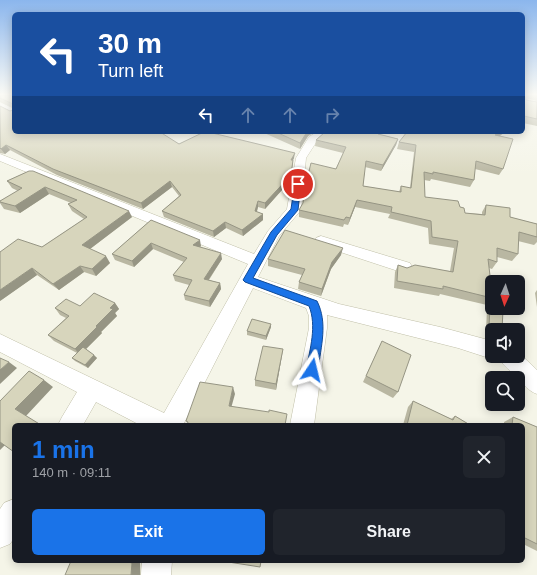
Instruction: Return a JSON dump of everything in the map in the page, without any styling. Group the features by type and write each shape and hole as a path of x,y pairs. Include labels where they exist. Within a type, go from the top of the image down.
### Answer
{"street":[{"path":"171,423 274,234 286,230 294,210 301,158 313,139 320,134"},
{"path":"0,157 258,262"},
{"path":"308,237 404,267"},
{"path":"248,280 313,304 351,315 468,341 485,347"},
{"path":"302,423 318,328 318,316 313,304"},
{"path":"0,342 160,423"},
{"path":"22,379 39,362"},
{"path":"515,363 537,384"},
{"path":"71,423 92,389"},
{"path":"0,534 12,516"},
{"path":"156,575 157,563"}],"building":[{"path":"0,122 12,122 12,134 163,134 179,144 200,134 216,134 295,153 291,160 293,160 291,175 265,203 258,201 255,211 263,214 242,230 225,222 213,231 162,211 181,195 170,181 141,203 53,169 6,145 1,149"},
{"path":"280,134 306,134 300,143"},
{"path":"323,134 378,134 398,139 383,165 366,161 363,186 401,192 401,186 411,188 416,145 399,142 405,134 496,134 495,135 513,139 503,169 476,161 474,180 433,172 433,174 424,172 425,197 458,201 460,207 464,208 465,213 485,215 486,205 510,208 510,217 537,224 537,237 519,232 518,254 497,248 497,262 488,259 490,275 485,275 485,296 443,286 443,289 397,281 398,265 407,268 415,265 453,272 458,241 432,237 431,221 391,212 392,207 357,200 350,218 346,217 344,220 299,210 303,203 311,163 336,169 346,147 316,140"},
{"path":"29,171 33,171 129,211 82,245 106,256 92,269 80,266 53,284 32,268 0,290 0,252 18,239 42,247 87,217 68,204 77,200 45,187 15,206 0,202 22,188 7,181"},
{"path":"151,220 200,240 193,245 221,253 204,279 220,283 209,301 184,295 192,280 173,275 187,258 151,243 132,261 112,254"},
{"path":"285,230 343,248 332,262 322,289 299,282 305,269 268,259"},
{"path":"94,293 115,303 110,308 113,309 75,349 48,335 69,316 55,308 66,299 80,306"},
{"path":"490,315 503,315 502,323 489,323"},
{"path":"252,319 271,324 266,336 247,331"},
{"path":"382,341 411,355 398,392 366,376"},
{"path":"263,346 283,349 276,384 255,380"},
{"path":"83,347 94,355 85,365 72,358"},
{"path":"0,358 9,362 0,370"},
{"path":"29,371 44,380 15,409 38,423 12,423 12,451 0,442 0,401"},
{"path":"200,382 233,387 229,406 269,412 269,410 287,414 285,423 188,423 186,421"},
{"path":"413,401 453,420 455,416 467,423 408,423"},
{"path":"513,417 537,427 537,544 525,538 525,423 512,423"},
{"path":"70,563 132,563 131,575 65,575"},
{"path":"235,563 261,563 260,567"}],"route":[{"path":"298,184 294,210 274,234 248,280 313,304 318,316 318,328 312,370"}]}
